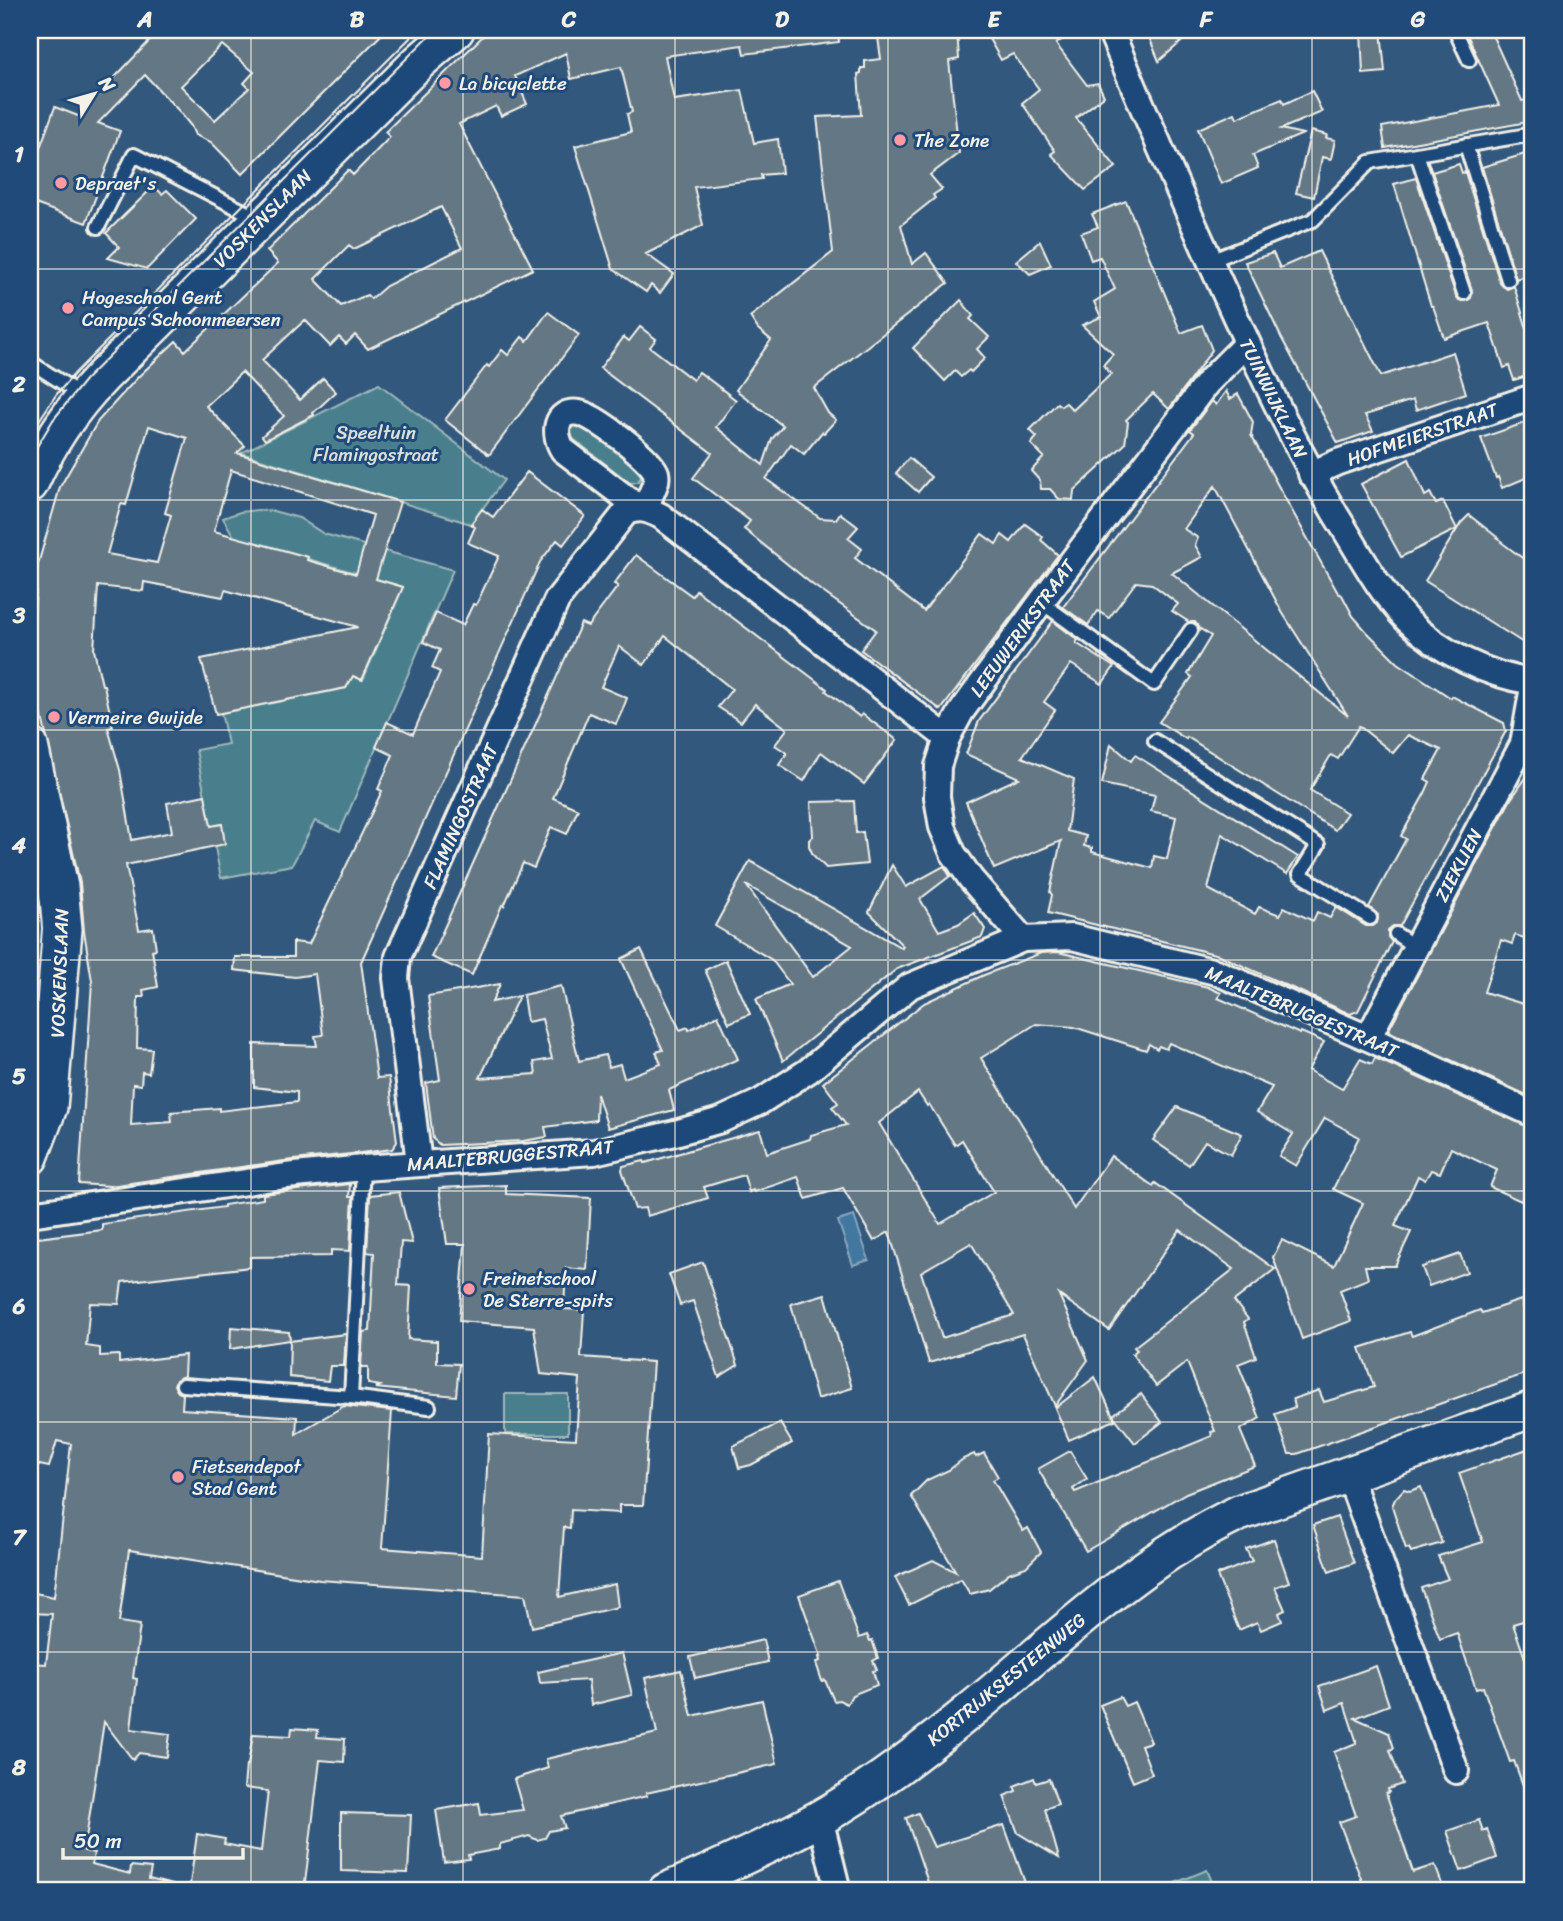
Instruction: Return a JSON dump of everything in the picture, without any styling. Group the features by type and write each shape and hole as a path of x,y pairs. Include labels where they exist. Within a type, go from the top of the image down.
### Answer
{"street":[{"name":"VOSKENSLAAN","path":"253,216 426,30"},
{"name":"VOSKENSLAAN","path":"30,446 48,416 77,392 253,216 456,30"},
{"name":"TUINWIJKLAAN","path":"1110,30 1247,343 1311,474 1376,581 1407,619 1438,646 1474,665 1533,685"},
{"name":"LEEUWERIKSTRAAT","path":"1023,939 971,879 953,853 942,827 937,797 937,766 947,738 961,712 1041,602 1207,383 1247,343"},
{"name":"VOSKENSLAAN","path":"30,484 77,392"},
{"name":"HOFMEIERSTRAAT","path":"1311,474 1338,462 1533,397"},
{"name":"FLAMINGOSTRAAT","path":"419,1163 396,978 398,957 557,600 625,512 643,508 661,516 947,738"},
{"name":"ZIEKLIEN","path":"1368,1038 1405,941 1523,744 1533,685"},
{"name":"VOSKENSLAAN","path":"30,746 60,887 64,929 49,1107 30,1157"},
{"name":"VOSKENSLAAN","path":"30,879 35,928 30,1027"},
{"name":"MAALTEBRUGGESTRAAT","path":"30,1214 286,1176 419,1163 594,1152 721,1119 760,1102 808,1071 910,986 1023,939 1072,937 1216,972 1533,1114"},
{"name":"KORTRIJKSESTEENWEG","path":"666,1891 715,1871 820,1818 883,1777 958,1720 1115,1590 1167,1552 1207,1528 1239,1513 1348,1473 1533,1409"},
{"path":"1348,1473 1456,1771"},
{"path":"820,1818 838,1891"}],"lane":[{"path":"1455,30 1469,60"},
{"path":"1210,261 1313,220 1370,162 1533,134"},
{"path":"1465,145 1508,280"},
{"path":"1417,153 1464,293"},
{"path":"98,227 134,155 253,216"},
{"path":"30,362 77,392"},
{"path":"1041,602 1154,684 1191,630"},
{"path":"1154,741 1318,845 1300,874 1370,918"},
{"path":"351,1397 363,1168"},
{"path":"183,1385 351,1397 429,1407"}],"green space":[{"name":"Speeltuin Flamingostraat","path":"379,384 504,480 471,524 241,453"},
{"path":"575,424 583,424 640,467 642,475 638,482 630,483 571,437 570,430"},
{"path":"258,510 299,518 324,534 453,570 340,832 315,821 292,865 221,878 196,750 228,744 221,713 346,688 353,676 363,680 403,587 234,537 223,518"},
{"path":"505,1394 568,1394 568,1434 505,1434"},
{"path":"1207,1870 1216,1891 1155,1891"}],"water":[{"path":"854,1216 869,1260 853,1265 838,1221"}],"building":[{"path":"160,30 386,30 242,174 211,142 195,135 178,110 145,75 98,123 120,131 86,223 30,202 30,175 55,107 78,116","holes":["222,45 254,72 244,83 249,88 215,120 181,86"]},
{"path":"489,30 838,30 839,42 744,54 742,45 665,56 674,100 742,90 754,143 778,139 782,173 761,175 762,179 694,187 703,225 646,254 674,274 660,293 651,285 646,292 613,269 575,146 631,132 627,114 632,112 621,67 571,79 566,53 515,76 527,104 501,116 496,106 459,124 533,269 368,349 355,335 346,344 339,337 330,346 305,320 262,360 300,400 323,378 336,392 313,413 314,415 265,440 262,436 284,416 242,372 206,406 245,446 237,453 400,502 376,579 403,587 362,680 353,676 346,688 216,714 201,659 358,627 225,590 223,597 144,582 143,591 98,586 94,650 113,727 108,728 120,770 132,840 172,832 167,803 205,795 211,826 222,824 225,844 126,865 139,930 153,928 156,949 152,950 158,987 143,990 144,997 138,997 137,1048 152,1049 149,1073 142,1072 141,1085 133,1084 131,1125 172,1122 171,1112 219,1108 219,1111 297,1102 297,1092 254,1087 254,1044 317,1046 315,1036 323,1035 315,974 295,977 234,970 235,957 293,957 293,942 309,944 382,791 378,789 393,755 376,747 387,722 413,734 440,672 432,668 440,650 423,642 436,613 463,625 473,604 476,605 499,556 468,543 475,527 471,524 482,509 493,517 527,472 585,516 563,545 557,540 540,562 361,962 377,1078 389,1077 397,1142 392,1149 284,1161 110,1186 79,1184 92,981 80,883 31,669 37,568 60,487 98,421 138,377 176,341 185,351 278,263 267,251 348,170 353,175 390,137 385,132","holes":["441,207 462,248 386,286 371,299 367,295 341,306 315,279 349,245 354,249","149,426 187,438 165,513 171,515 157,563 107,554 121,504 126,505","231,470 373,515 356,574 307,560 308,557 214,531"]},
{"path":"877,30 957,30 959,59 949,61 959,153 930,175 942,189 933,195 935,198 901,225 912,264 926,253 948,283 814,388 828,413 836,420 804,454 791,444 766,479 820,518 836,519 840,513 858,527 848,538 862,549 855,558 924,611 982,534 996,544 1002,535 1011,542 1025,524 1043,537 1041,540 1058,555 941,710 861,650 876,630 813,585 744,529 750,521 693,478 712,453 600,368 624,337 629,341 640,327 656,339 650,347 693,380 699,372 736,400 716,427 763,465 772,439 783,426 736,390 771,340 758,329 750,317 833,252 817,117 861,115 858,74 861,73 861,68 865,68 865,61 881,59"},
{"path":"984,30 1076,30 1056,44 1087,85 1098,83 1104,96 1076,118 1116,167 1085,190 1051,154 1055,151 1022,103 1039,89 1013,54 1001,60"},
{"path":"1146,30 1195,30 1159,61"},
{"path":"1361,30 1381,30 1385,72 1363,74"},
{"path":"1465,30 1490,30 1522,101 1533,99 1533,121 1385,148 1382,127 1499,105"},
{"path":"1312,91 1322,112 1281,129 1303,134 1253,155 1258,168 1221,184 1198,129 1235,113 1237,118 1282,99 1284,104"},
{"path":"1311,131 1335,140 1331,159 1322,157 1314,197 1296,193"},
{"path":"1525,154 1533,182 1533,273 1516,279 1482,167"},
{"path":"1459,164 1462,173 1465,172 1500,283 1507,289 1514,286 1527,329 1533,327 1533,374 1514,380 1509,366 1504,368 1489,323 1444,338 1431,306 1394,184 1416,178 1456,296 1459,300 1466,301 1471,298 1472,290 1432,172"},
{"path":"154,186 162,194 167,190 196,219 147,269 108,258 119,247 106,233"},
{"path":"1126,201 1181,333 1202,325 1212,350 1169,409 1153,394 1126,420 1125,444 1074,491 1073,500 1059,499 1050,489 1041,489 1040,481 1031,471 1044,457 1031,444 1037,437 1030,430 1057,403 1061,406 1066,403 1073,410 1111,374 1103,365 1113,354 1082,325 1101,317 1094,302 1115,289 1100,257 1091,260 1081,233 1098,227 1092,214"},
{"path":"1040,241 1051,265 1030,274 1016,261"},
{"path":"1319,251 1381,376 1453,352 1466,393 1416,410 1413,400 1365,415 1373,431 1338,443 1281,337 1245,262 1273,253 1280,268"},
{"path":"961,300 973,316 970,319 989,337 977,349 985,358 971,372 969,370 961,377 955,371 945,381 913,348"},
{"path":"548,312 579,335 489,455 445,420 487,365 489,367 502,350 508,355 522,337 527,341"},
{"path":"1226,391 1230,399 1238,394 1253,422 1251,435 1281,491 1338,593 1367,632 1398,663 1451,698 1452,696 1504,723 1506,731 1400,926 1393,926 1388,930 1388,937 1392,942 1358,1011 1350,1014 1219,955 1048,913 1061,841 994,869 966,802 1019,778 966,754 979,721 1053,621 1078,640 1076,643 1114,667 1102,684 1071,664 1044,702 1055,710 1022,757 1074,779 1067,831 1086,836 1084,846 1092,848 1092,852 1152,868 1154,856 1167,859 1176,817 1151,811 1155,795 1102,784 1111,744 1131,761 1135,755 1298,857 1287,874 1222,834 1208,889 1255,914 1259,907 1280,915 1284,907 1313,921 1317,912 1330,918 1336,907 1366,926 1377,923 1378,915 1369,907 1406,839 1401,836 1425,793 1430,782 1425,779 1441,750 1408,735 1393,753 1359,726 1338,759 1331,755 1310,790 1347,813 1335,830 1159,722 1192,677 1188,674 1211,636 1195,622 1189,622 1172,611 1178,604 1152,584 1136,582 1109,618 1098,611 1088,625 1063,607 1194,433 1190,430 1212,401 1216,405","holes":["1215,486 1282,612 1348,716 1172,573 1202,557 1195,545 1198,538 1184,529"]},
{"path":"1533,420 1533,475 1502,488 1481,438"},
{"path":"909,458 931,477 918,492 896,473"},
{"path":"1409,459 1425,496 1430,493 1436,504 1443,501 1457,529 1401,557 1361,484"},
{"path":"1469,515 1533,566 1533,649 1425,581 1461,523"},
{"path":"636,555 692,596 696,590 860,717 862,714 897,740 864,784 821,752 804,781 779,765 787,753 775,745 787,729 755,704 741,722 718,707 732,689 665,636 644,665 619,646 601,687 627,698 622,711 616,724 589,713 553,798 578,809 567,834 551,827 534,868 523,863 472,975 431,957 581,623 588,626 618,586 614,584"},
{"path":"1533,768 1533,941 1515,935 1512,944 1501,940 1484,992 1533,1007 1533,1098 1388,1031 1511,799"},
{"path":"854,801 856,833 863,832 867,864 826,868 813,855 809,846 809,840 813,836 811,802"},
{"path":"750,861 902,948 869,912 892,865 906,887 944,866 950,876 920,899 939,931 958,924 974,913 985,929 982,937 897,969 783,1061 756,999 790,984 772,960 715,926","holes":["746,885 852,946 813,977"]},
{"path":"641,949 680,1030 688,1027 689,1030 718,1015 738,1059 669,1090 674,1110 608,1128 597,1094 596,1120 545,1127 547,1137 523,1141 440,1145 433,1139 426,1083 440,1080 428,996 500,984 492,1002 519,996 480,1078 536,1074 534,1062 552,1059 542,1019 527,1022 523,995 561,986 579,1061 605,1055 609,1067 620,1064 624,1078 661,1064 656,1052 663,1050 621,959"},
{"path":"1058,952 1208,987 1221,993 1218,998 1324,1042 1308,1070 1342,1089 1360,1059 1372,1064 1375,1058 1533,1129 1533,1194 1526,1191 1521,1201 1490,1187 1497,1170 1451,1148 1440,1173 1431,1170 1425,1180 1418,1176 1395,1226 1411,1232 1395,1266 1365,1266 1368,1279 1340,1290 1351,1321 1302,1339 1273,1257 1282,1240 1334,1266 1363,1203 1333,1189 1359,1137 1325,1118 1296,1166 1279,1156 1293,1134 1257,1112 1272,1087 1169,1043 1166,1049 1159,1046 1157,1049 1149,1044 1146,1050 1074,1027 1036,1024 981,1058 1074,1209 1111,1156 1153,1186 1155,1183 1275,1269 1234,1301 1248,1319 1244,1322 1256,1357 1238,1364 1260,1418 1240,1430 1255,1466 1186,1493 1086,1551 1038,1469 1070,1451 1087,1479 1073,1489 1075,1492 1212,1436 1211,1432 1215,1431 1187,1362 1156,1386 1132,1354 1137,1350 1134,1347 1234,1269 1180,1230 1109,1330 1059,1295 1088,1360 1055,1406 1023,1334 929,1363 889,1232 874,1241 843,1188 806,1199 798,1177 749,1192 744,1175 704,1187 708,1198 647,1216 645,1208 635,1209 622,1170 623,1166 644,1161 645,1163 760,1130 767,1153 810,1139 811,1135 846,1125 832,1107 838,1103 823,1083 924,1003 984,975 1041,953","holes":["918,1092 927,1106 929,1104 955,1145 962,1140 994,1192 940,1224 879,1123","971,1243 1014,1315 942,1338 921,1272"]},
{"path":"726,960 750,1014 729,1023 705,970"},
{"path":"1177,1107 1242,1134 1231,1155 1205,1141 1189,1165 1153,1140"},
{"path":"350,1184 349,1197 353,1197 350,1251 331,1250 331,1256 250,1257 250,1267 122,1282 119,1304 90,1303 86,1346 100,1348 100,1356 119,1355 119,1363 185,1355 184,1376 176,1380 174,1385 178,1392 183,1394 182,1409 297,1417 296,1434 344,1406 392,1411 382,1548 482,1556 489,1434 576,1439 580,1378 541,1374 534,1327 459,1321 465,1244 447,1244 439,1188 506,1185 506,1194 591,1198 587,1270 566,1268 564,1309 584,1310 581,1357 653,1362 643,1505 619,1505 619,1513 571,1510 570,1528 564,1527 559,1597 615,1584 618,1607 532,1627 525,1595 320,1580 129,1550 119,1622 140,1625 133,1678 137,1679 131,1729 170,1734 167,1757 139,1753 133,1760 104,1722 84,1851 94,1853 92,1864 130,1874 131,1866 151,1868 149,1879 173,1885 172,1891 30,1891 30,1663 46,1664 52,1614 30,1613 30,1592 54,1597 71,1444 57,1441 49,1467 30,1463 30,1239 102,1230 102,1224 224,1207 263,1199 263,1194"},
{"path":"399,1192 412,1243 401,1242 398,1285 411,1286 408,1339 437,1341 437,1363 459,1364 456,1396 375,1388 380,1386 368,1384 368,1367 361,1367 363,1332 370,1331 374,1253 367,1252 370,1195"},
{"path":"1460,1254 1467,1272 1429,1286 1422,1267"},
{"path":"703,1262 738,1365 719,1377 693,1301 680,1305 669,1274"},
{"path":"825,1294 852,1388 817,1399 791,1304"},
{"path":"1521,1300 1526,1316 1533,1313 1533,1371 1297,1454 1289,1454 1275,1414 1295,1407 1293,1399 1319,1390 1324,1402 1374,1387 1360,1348 1410,1332 1412,1336 1480,1310 1482,1313"},
{"path":"231,1327 289,1332 290,1340 230,1349"},
{"path":"346,1334 344,1366 330,1366 328,1381 289,1377 290,1341"},
{"path":"1095,1377 1115,1420 1069,1440 1055,1408"},
{"path":"1141,1394 1162,1422 1135,1443 1113,1415"},
{"path":"780,1423 792,1443 751,1465 739,1468 733,1446"},
{"path":"1533,1447 1533,1618 1513,1624 1533,1681 1531,1807 1514,1761 1510,1762 1483,1687 1476,1689 1457,1633 1440,1639 1421,1588 1448,1579 1438,1556 1483,1542 1459,1473"},
{"path":"984,1453 998,1477 993,1480 1023,1531 1028,1528 1041,1552 1026,1567 1009,1573 989,1589 970,1594 961,1579 909,1605 895,1577 933,1560 956,1572 911,1496 927,1480 949,1470 963,1459"},
{"path":"1421,1487 1442,1543 1411,1552 1409,1548 1406,1549 1392,1506 1404,1489 1410,1491"},
{"path":"1337,1517 1354,1563 1329,1572 1313,1525"},
{"path":"1274,1539 1289,1582 1275,1587 1285,1610 1279,1613 1282,1621 1261,1630 1257,1622 1239,1630 1217,1575 1252,1561 1246,1549"},
{"path":"838,1581 859,1638 867,1635 870,1641 872,1640 878,1658 873,1661 877,1670 873,1671 877,1685 852,1695 847,1704 834,1701 825,1680 822,1681 816,1663 821,1657 799,1595"},
{"path":"763,1640 768,1662 695,1678 690,1657"},
{"path":"622,1653 632,1695 591,1705 588,1680 540,1683 538,1672"},
{"path":"1376,1666 1389,1705 1355,1718 1389,1733 1394,1748 1390,1750 1402,1784 1388,1789 1389,1792 1386,1793 1413,1872 1435,1865 1443,1887 1431,1891 1366,1891 1339,1822 1356,1816 1334,1752 1356,1743 1356,1740 1344,1703 1327,1710 1319,1686"},
{"path":"681,1670 692,1716 762,1700 777,1764 646,1793 647,1796 561,1816 565,1828 549,1831 545,1838 537,1840 529,1836 500,1844 500,1849 468,1855 469,1859 444,1862 436,1810 479,1803 481,1815 523,1810 514,1779 548,1768 546,1759 657,1733 645,1678"},
{"path":"1120,1697 1125,1706 1134,1702 1151,1742 1141,1745 1152,1774 1133,1782 1100,1705"},
{"path":"292,1728 318,1730 317,1737 345,1739 344,1762 320,1760 304,1891 232,1883 231,1891 189,1891 197,1834 225,1839 224,1844 261,1851 268,1791 244,1788 253,1734 291,1736"},
{"path":"1034,1778 1036,1783 1049,1779 1058,1804 1045,1809 1059,1858 1018,1833 1004,1796 1016,1791 1014,1786"},
{"path":"341,1813 411,1815 408,1873 341,1871"},
{"path":"918,1813 934,1847 1004,1825 1028,1891 931,1891 906,1818"},
{"path":"1479,1820 1483,1831 1487,1829 1497,1858 1461,1871 1447,1831"}],"tram line":[{"path":"30,434 56,395 76,372 418,30"},
{"path":"30,458 53,420 86,379 435,30"},
{"path":"30,846 42,928 30,1093"}],"place":[{"name":"La bicyclette","path":"445,83"},
{"name":"The Zone","path":"900,140"},
{"name":"Depraet's","path":"61,183"},
{"name":"Hogeschool Gent Campus Schoonmeersen","path":"68,308"},
{"name":"Vermeire Gwijde","path":"54,717"},
{"name":"Freinetschool De Sterre-spits","path":"469,1289"},
{"name":"Fietsendepot Stad Gent","path":"178,1477"}]}
